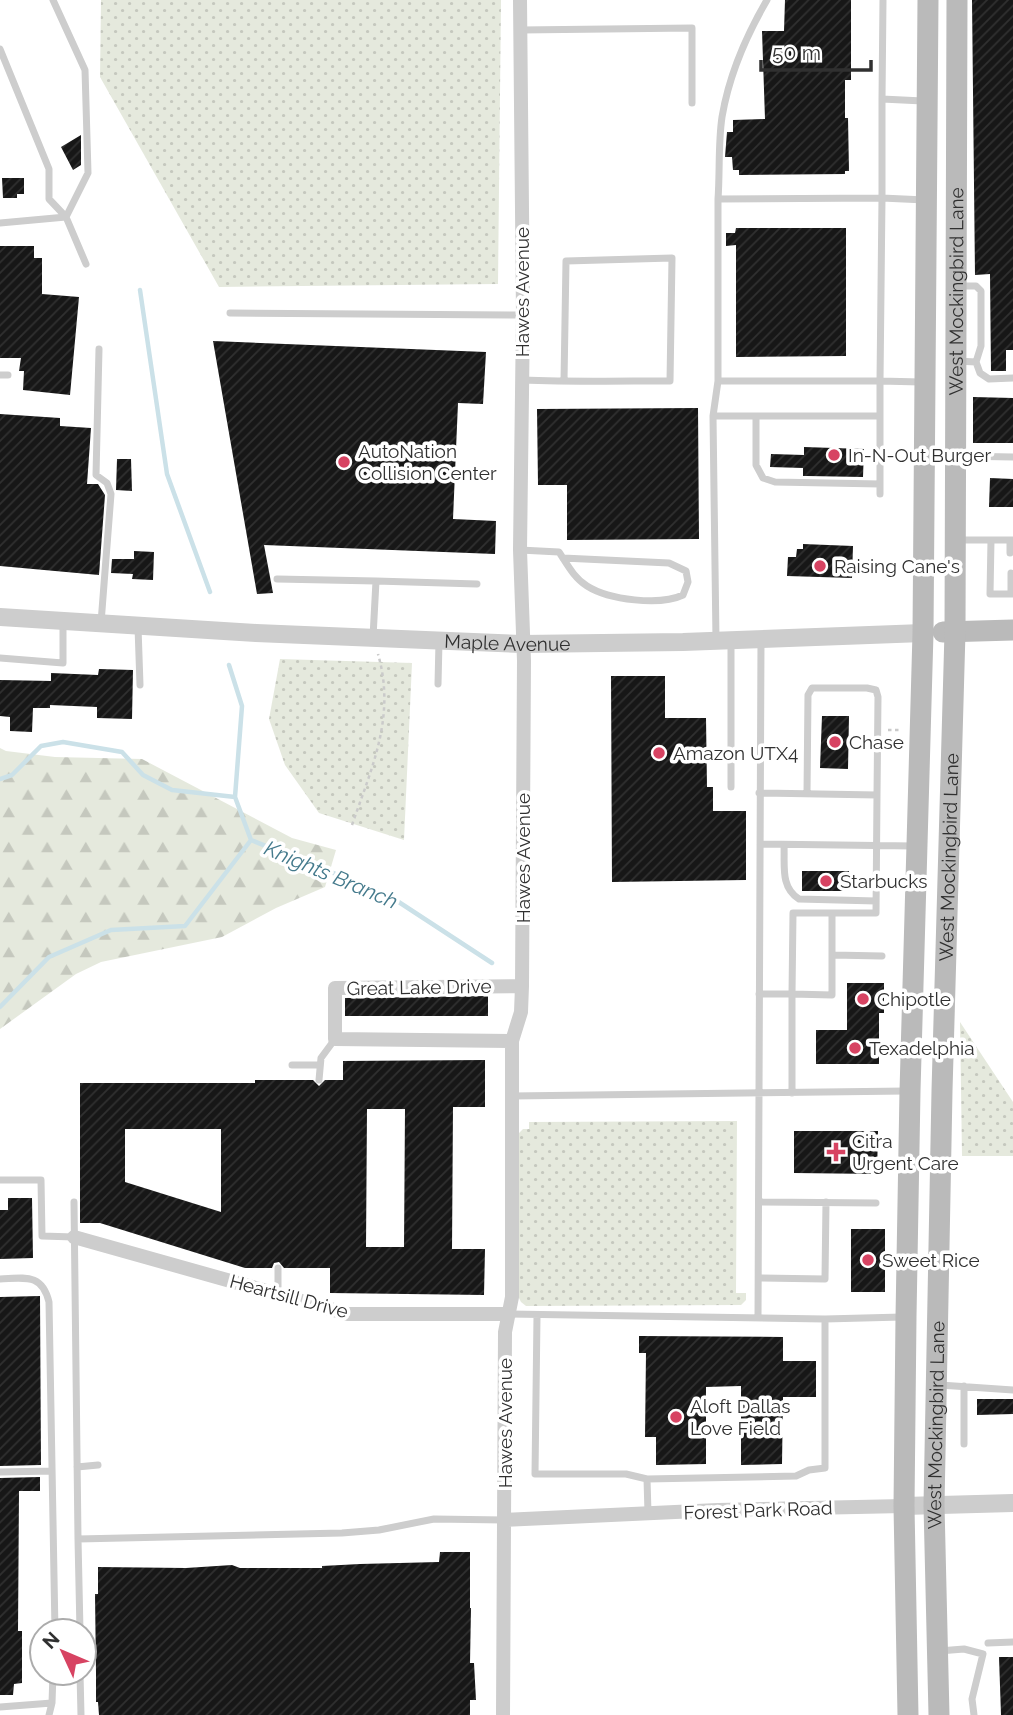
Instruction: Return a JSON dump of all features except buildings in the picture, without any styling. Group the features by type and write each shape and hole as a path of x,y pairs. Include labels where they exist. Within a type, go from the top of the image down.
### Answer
{"main road":[{"name":"West Mockingbird Lane","path":"908,1715 904,1506 906,1317 923,633 928,0"},
{"name":"West Mockingbird Lane","path":"939,1715 934,1505 936,1385 956,632 956,383 966,361 956,286 957,0"},
{"path":"927,101 957,100"},
{"path":"925,383 956,383"},
{"name":"Maple Avenue","path":"923,633 1013,631"},
{"path":"918,846 949,848"},
{"path":"910,1091 942,1091"}],"street":[{"name":"Hawes Avenue","path":"503,1715 505,1332 512,1297 512,1041 521,1012 522,986 520,550 523,315 520,0"},
{"name":"Maple Avenue","path":"0,617 522,644 923,633"},
{"name":"Great Lake Drive","path":"335,1039 335,988 522,986"},
{"path":"335,1039 512,1041"},
{"name":"Heartsill Drive","path":"74,1237 348,1314 509,1314"},
{"name":"Forest Park Road","path":"504,1520 1013,1503"}],"lane":[{"path":"53,0 85,70 88,173 66,217"},
{"path":"731,787 713,416 718,381 718,199 722,118 731,77 750,28 767,0"},
{"path":"880,494 883,0"},
{"path":"521,30 692,28 692,103"},
{"path":"0,49 49,169 49,199 66,217 86,264"},
{"path":"882,99 927,101"},
{"path":"718,199 927,200"},
{"path":"0,223 66,217"},
{"path":"522,380 564,381 670,382 672,258 566,261 564,381"},
{"path":"230,313 523,315"},
{"path":"99,349 96,475 107,483 111,494 101,624"},
{"path":"966,361 989,379 1013,378"},
{"path":"718,381 925,383"},
{"path":"713,416 880,416"},
{"path":"755,416 756,465 763,478 775,482 880,484"},
{"path":"956,456 1013,457"},
{"path":"956,540 1012,540 1010,553"},
{"path":"991,540 990,594 1012,594 1011,573"},
{"path":"520,550 559,552 563,558 573,573 586,586 606,595 670,601 683,594 688,582 686,571 669,563 563,558"},
{"path":"277,579 477,584"},
{"path":"373,638 376,581"},
{"path":"0,659 63,663 63,621"},
{"path":"138,626 140,685"},
{"path":"758,1318 761,639"},
{"path":"438,684 439,641"},
{"path":"792,1093 793,913 876,914 876,690 812,688 808,695 807,793"},
{"path":"760,793 877,795"},
{"path":"760,844 918,846"},
{"path":"784,845 785,885 790,893 799,899 876,901"},
{"path":"759,994 832,995 832,914"},
{"path":"833,955 882,956"},
{"path":"319,1080 320,1065 326,1049 335,1039"},
{"path":"292,1065 320,1065"},
{"path":"512,1096 910,1091"},
{"path":"0,1180 41,1180 42,1236 74,1237"},
{"path":"74,1202 79,1617"},
{"path":"759,1202 876,1203"},
{"path":"759,1278 825,1279 826,1202"},
{"path":"278,1268 278,1295"},
{"path":"0,1279 37,1280 46,1288 49,1302 55,1617"},
{"path":"509,1314 825,1319 906,1317"},
{"path":"537,1316 535,1474 626,1474 647,1479 796,1476 825,1468 825,1319"},
{"path":"936,1385 1013,1390"},
{"path":"964,1386 964,1444"},
{"path":"77,1467 98,1465"},
{"path":"0,1472 52,1471"},
{"path":"647,1479 648,1514"},
{"path":"78,1539 342,1533 379,1530 434,1519 504,1520"},
{"path":"988,1643 1013,1642"},
{"path":"937,1651 964,1649 984,1654 972,1699 974,1715"},
{"path":"49,1715 53,1687"},
{"path":"80,1687 81,1715"},
{"path":"0,1707 52,1703"}],"path":[{"path":"352,825 382,737 385,699 383,671 373,638"},
{"path":"886,730 902,730"}],"green space":[{"path":"101,0 501,0 498,284 219,287 100,77"},
{"path":"280,659 412,663 404,840 319,813 285,765 269,719"},
{"path":"0,748 55,757 142,759 292,838 336,850 325,887 276,908 222,937 101,962 76,974 0,1029"},
{"path":"960,1022 1013,1102 1013,1156 962,1156"},
{"path":"737,1121 736,1293 746,1293 746,1300 741,1305 526,1306 521,1302 517,1294 518,1134 523,1129 529,1129 529,1122"}],"waterway":[{"name":"Knights Branch","path":"140,290 167,474 210,592"},
{"name":"Knights Branch","path":"229,665 242,706 235,797 251,840 388,895 492,963"},
{"path":"0,779 12,775 41,746 63,742 122,752 143,775 172,790 235,797"},
{"path":"0,1007 49,957 111,930 185,926 251,840"}],"place":[{"name":"In-N-Out Burger","path":"834,455"},
{"name":"AutoNation Collision Center","path":"344,462"},
{"name":"Raising Cane's","path":"820,566"},
{"name":"Chase","path":"835,742"},
{"name":"Amazon UTX4","path":"659,753"},
{"name":"Starbucks","path":"826,881"},
{"name":"Chipotle","path":"863,999"},
{"name":"Texadelphia","path":"855,1048"},
{"name":"Citra Urgent Care","path":"836,1152"},
{"name":"Sweet Rice","path":"868,1260"},
{"name":"Aloft Dallas Love Field","path":"676,1417"}]}
